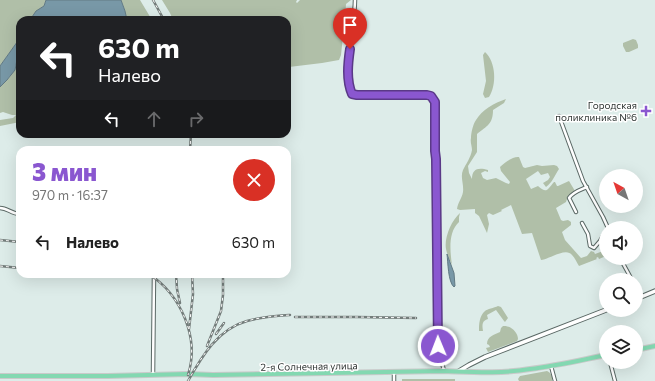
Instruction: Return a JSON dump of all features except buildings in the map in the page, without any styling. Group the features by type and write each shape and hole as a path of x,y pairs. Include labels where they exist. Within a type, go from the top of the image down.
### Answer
{"main road":[{"path":"643,296 655,291"},
{"path":"459,372 485,357 599,313"},
{"path":"643,349 655,346"},
{"name":"2-я Солнечная улица","path":"0,376 515,371 599,356"}],"street":[{"path":"355,0 348,64 349,87 352,94 427,95 431,96 435,102 438,346 444,371"},
{"path":"559,116 583,181 605,221"},
{"path":"576,212 569,198 571,195 587,187"},
{"path":"0,208 16,214"},
{"path":"582,222 588,234 590,246 594,248 599,243"},
{"path":"153,375 154,278"},
{"path":"551,365 555,381"},
{"path":"612,369 615,381"},
{"path":"394,372 394,381"}],"green space":[{"path":"0,0 46,0 44,6 36,11 33,16 16,16 16,44 0,66"},
{"path":"121,0 140,0 150,16 126,16"},
{"path":"162,0 297,0 297,3 300,0 351,0 346,4 341,55 339,60 291,67 291,16 171,16"},
{"path":"633,39 636,40 638,48 626,52 623,43"},
{"path":"485,52 489,56 493,67 494,80 492,92 489,97 485,98 483,94 486,81 483,55"},
{"path":"16,65 16,115 3,112 0,113 0,87"},
{"path":"506,99 504,103 493,110 491,122 477,134 477,152 468,166 472,179 474,171 484,169 488,170 488,172 485,171 481,173 483,178 487,180 496,178 509,184 510,182 501,171 500,167 509,160 517,157 519,157 523,167 525,168 537,165 557,166 559,169 552,181 546,187 543,183 550,177 548,173 541,175 538,171 526,179 531,189 538,186 543,190 547,190 554,182 558,186 569,181 575,191 568,196 566,202 556,208 561,220 568,220 571,222 571,225 562,232 565,240 581,258 587,256 591,251 595,254 599,253 599,259 598,257 596,258 597,259 579,266 572,255 566,252 541,260 532,233 522,234 511,205 493,215 489,213 487,215 489,224 487,233 479,216 475,213 475,209 457,209 463,192 462,173 470,158 472,150 471,140 474,124 485,110"},
{"path":"16,115 16,123 0,126 0,120 13,118"},
{"path":"460,213 459,222 455,226 451,236 450,248 452,265 446,251 446,240 451,225"},
{"path":"498,306 501,307 508,318 505,322 496,310 487,315 488,319 483,323 483,331 479,331 483,313"},
{"path":"503,326 511,328 515,332 518,336 517,341 488,352 486,348 490,347 487,344 488,339 500,332"},
{"path":"547,371 551,375 552,381 519,381 518,379 520,376"},
{"path":"402,379 455,379 455,381 402,381"}],"water":[{"path":"46,0 121,0 126,16 33,16 36,11 44,6"},
{"path":"16,44 15,70 0,87 0,66"},
{"path":"447,254 454,273 454,287 449,276"}],"railway":[{"path":"153,0 162,16"},
{"path":"190,146 191,138"},
{"path":"0,240 16,242"},
{"path":"0,266 16,268"},
{"path":"154,278 170,293 179,305 185,318 191,347 191,361 188,375"},
{"path":"176,278 180,303"},
{"path":"189,329 193,294 192,278"},
{"path":"207,346 221,311 223,278"},
{"path":"188,381 205,353 219,337 228,330 247,321 290,315"},
{"path":"295,317 416,318"},
{"path":"216,334 224,323"}],"place":[{"name":"Городская поликлиника №6","path":"646,111"}],"route":[{"path":"350,49 348,64 349,87 352,94 427,95 434,99 436,105 435,151 438,346"}]}
